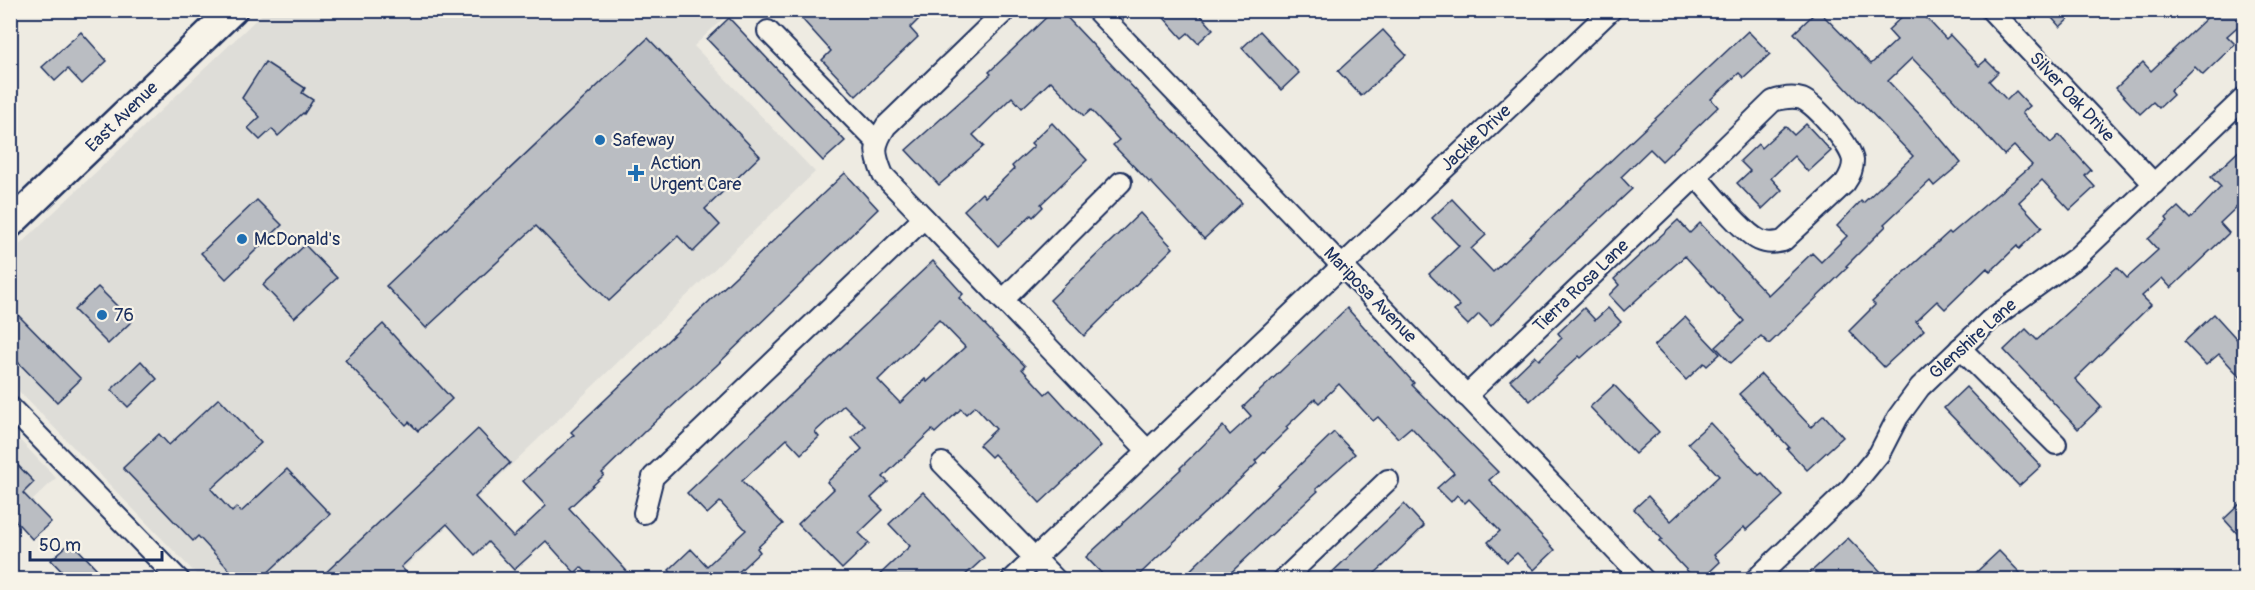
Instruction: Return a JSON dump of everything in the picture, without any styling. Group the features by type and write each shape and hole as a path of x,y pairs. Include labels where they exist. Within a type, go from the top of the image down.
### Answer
{"main road":[{"name":"East Avenue","path":"10,224 233,10"}],"street":[{"path":"1006,10 886,126 876,141 876,158 883,175 1147,450"},
{"name":"Mariposa Avenue","path":"1096,10 1643,579"},
{"name":"Jackie Drive","path":"1012,579 1611,10"},
{"name":"Silver Oak Drive","path":"1991,10 2154,184"},
{"path":"768,31 876,141"},
{"name":"Tierra Rosa Lane","path":"1466,396 1773,101 1787,97 1801,99 1813,107 1850,149 1853,161 1852,172 1845,183 1783,241 1770,243 1758,240 1748,232 1696,176"},
{"name":"Glenshire Lane","path":"1755,579 1851,488 1879,454 1898,417 1920,387 1990,320 2077,257 2244,98"},
{"path":"1004,300 1121,182"},
{"path":"644,513 653,477 924,218"},
{"path":"1960,348 2056,444"},
{"path":"10,406 179,579"},
{"path":"942,463 1056,579"},
{"path":"1291,577 1388,480"}],"shaded area":[{"path":"265,11 731,11 694,46 815,172 393,579 201,579 11,383 11,253"},
{"path":"11,431 56,478 11,521"}],"building":[{"path":"794,10 928,10 910,28 918,37 856,96 822,60 831,51"},
{"path":"1054,10 1060,10 1242,203 1204,239 1113,145 1119,140 1091,110 1084,116 1051,81 1022,108 1012,97 973,135 984,146 939,185 906,150 991,74 989,72"},
{"path":"1157,10 1196,10 1213,29 1198,43 1188,33 1182,38"},
{"path":"1818,10 1871,64 1897,40 1888,30 1909,10 1919,10 1946,39 1950,35 1979,66 1986,60 1998,72 1989,81 2007,100 2016,91 2030,106 2022,113 2051,143 2059,135 2091,170 2085,176 2095,187 2070,210 2042,180 2019,202 2042,227 2019,249 2017,246 1990,272 1987,268 1945,309 1937,301 1916,321 1924,330 1884,367 1849,331 1875,305 1872,302 1949,232 1951,234 2032,165 2014,146 2004,155 1945,90 1912,58 1888,81 1961,163 1934,186 1930,181 1884,224 1886,226 1846,266 1848,267 1769,344 1761,336 1731,363 1716,347 1744,321 1685,256 1624,311 1609,295 1619,285 1614,279 1678,220 1690,233 1700,223 1768,295 1812,253 1821,262 1847,236 1837,226 1861,201 1863,203 1913,156 1794,33"},
{"path":"2045,10 2078,10 2060,27"},
{"path":"2215,10 2234,10 2244,21 2227,36 2235,44 2203,75 2195,67 2170,91 2173,95 2159,108 2153,102 2140,114 2116,88 2143,62 2151,71"},
{"path":"729,18 845,141 823,161 707,39"},
{"path":"1383,30 1406,55 1361,96 1338,71"},
{"path":"1260,31 1299,73 1281,90 1242,48"},
{"path":"1748,31 1770,54 1744,78 1739,73 1711,99 1718,107 1662,161 1650,149 1621,177 1632,189 1547,268 1491,326 1479,314 1468,325 1454,311 1460,306 1429,274 1459,246 1432,218 1452,199 1486,235 1471,249 1493,272"},
{"path":"81,32 107,61 82,84 68,69 55,81 42,67"},
{"path":"648,38 760,156 705,209 720,225 693,252 678,236 609,301 536,226 426,328 386,286"},
{"path":"265,62 305,88 302,93 313,100 304,114 278,136 272,129 260,140 248,128 260,117 242,98"},
{"path":"1052,123 1087,160 1041,204 1043,207 1033,217 1031,215 998,246 964,210 982,193 985,197 1014,169 1012,166 1034,146 1031,143"},
{"path":"1806,124 1831,151 1808,172 1794,156 1771,178 1782,190 1762,209 1737,183 1750,171 1740,161 1758,144 1761,148 1785,126 1794,135"},
{"path":"2244,146 2244,200 2220,223 2229,233 2171,288 2162,278 2142,296 2151,305 2075,379 2101,407 2078,429 2004,350 2026,329 2037,340 2117,267 2127,278 2158,250 2148,239 2168,221 2166,218 2178,207 2190,219 2221,187 2211,177"},
{"path":"845,173 878,209 716,366 646,430 569,508 634,579 593,579 581,567 575,573 546,541 514,570 488,542 475,555 447,524 401,567 413,579 319,579 478,429 510,463 475,497 513,537 546,506 523,481 574,435 571,432"},
{"name":"McDonald's","path":"257,200 282,225 226,279 201,253"},
{"path":"1140,213 1173,248 1084,336 1050,300"},
{"path":"305,245 337,278 294,318 263,285"},
{"path":"933,261 963,294 959,298 1025,366 1022,369 1045,394 1050,390 1101,446 1040,503 994,454 991,457 979,445 996,429 975,406 966,414 961,409 935,433 932,430 883,477 888,482 871,498 883,510 859,533 869,543 842,569 798,524 834,489 827,482 862,449 852,438 865,426 844,405 815,432 819,437 801,454 787,439 742,481 783,524 757,548 760,552 731,579 677,579 669,570 691,549 707,566 746,530 720,502 707,514 687,493","holes":["939,320 965,347 927,382 925,379 900,403 878,380"]},
{"path":"98,287 132,321 108,344 74,310"},
{"path":"1347,308 1414,383 1412,385 1498,472 1489,480 1555,550 1534,570 1517,553 1507,562 1488,542 1500,531 1469,499 1465,503 1457,495 1451,502 1437,488 1454,473 1411,427 1398,438 1378,417 1373,421 1339,384 1319,403 1315,399 1255,461 1257,463 1141,573 1133,579 1107,579 1086,557 1181,469 1223,426 1230,435 1251,416 1243,407"},
{"path":"1584,308 1595,320 1608,308 1621,322 1581,358 1579,356 1530,401 1510,380 1535,356 1539,360 1562,338 1558,333"},
{"path":"2214,314 2244,347 2244,381 2219,354 2206,365 2184,342"},
{"path":"18,315 81,379 57,402 10,354 10,323"},
{"path":"1685,317 1720,354 1707,366 1704,363 1686,380 1654,346"},
{"path":"383,324 452,399 418,431 409,422 406,425 345,360"},
{"path":"141,361 157,379 128,407 111,390"},
{"path":"1761,374 1811,427 1824,415 1843,437 1807,470 1787,449 1789,447 1739,394"},
{"path":"1614,385 1659,432 1635,454 1590,407"},
{"path":"1966,387 2041,466 2019,486 1944,408"},
{"path":"219,398 261,443 211,489 232,512 237,507 241,512 287,469 330,514 261,579 238,579 198,536 193,541 123,468 159,434 169,445"},
{"path":"1710,423 1759,475 1762,473 1783,496 1714,555 1720,562 1702,579 1695,579 1659,541 1662,539 1634,509 1648,496 1671,521 1719,476 1688,443"},
{"path":"1334,432 1355,454 1316,489 1318,491 1224,579 1181,579"},
{"path":"10,457 34,482 23,493 51,522 32,539 10,515"},
{"path":"923,492 984,558 961,579 875,579 910,546 889,524"},
{"path":"2244,500 2244,541 2224,519"},
{"path":"1404,504 1424,526 1383,566 1368,579 1325,579"},
{"path":"1848,538 1888,579 1803,579 1825,559"},
{"path":"71,542 97,569 85,579 69,579 51,560"},
{"path":"1999,551 2026,579 1969,579"}],"place":[{"name":"Safeway","path":"600,140"},
{"name":"Action Urgent Care","path":"636,173"},
{"name":"McDonald's","path":"242,239"},
{"name":"76","path":"102,315"}]}
